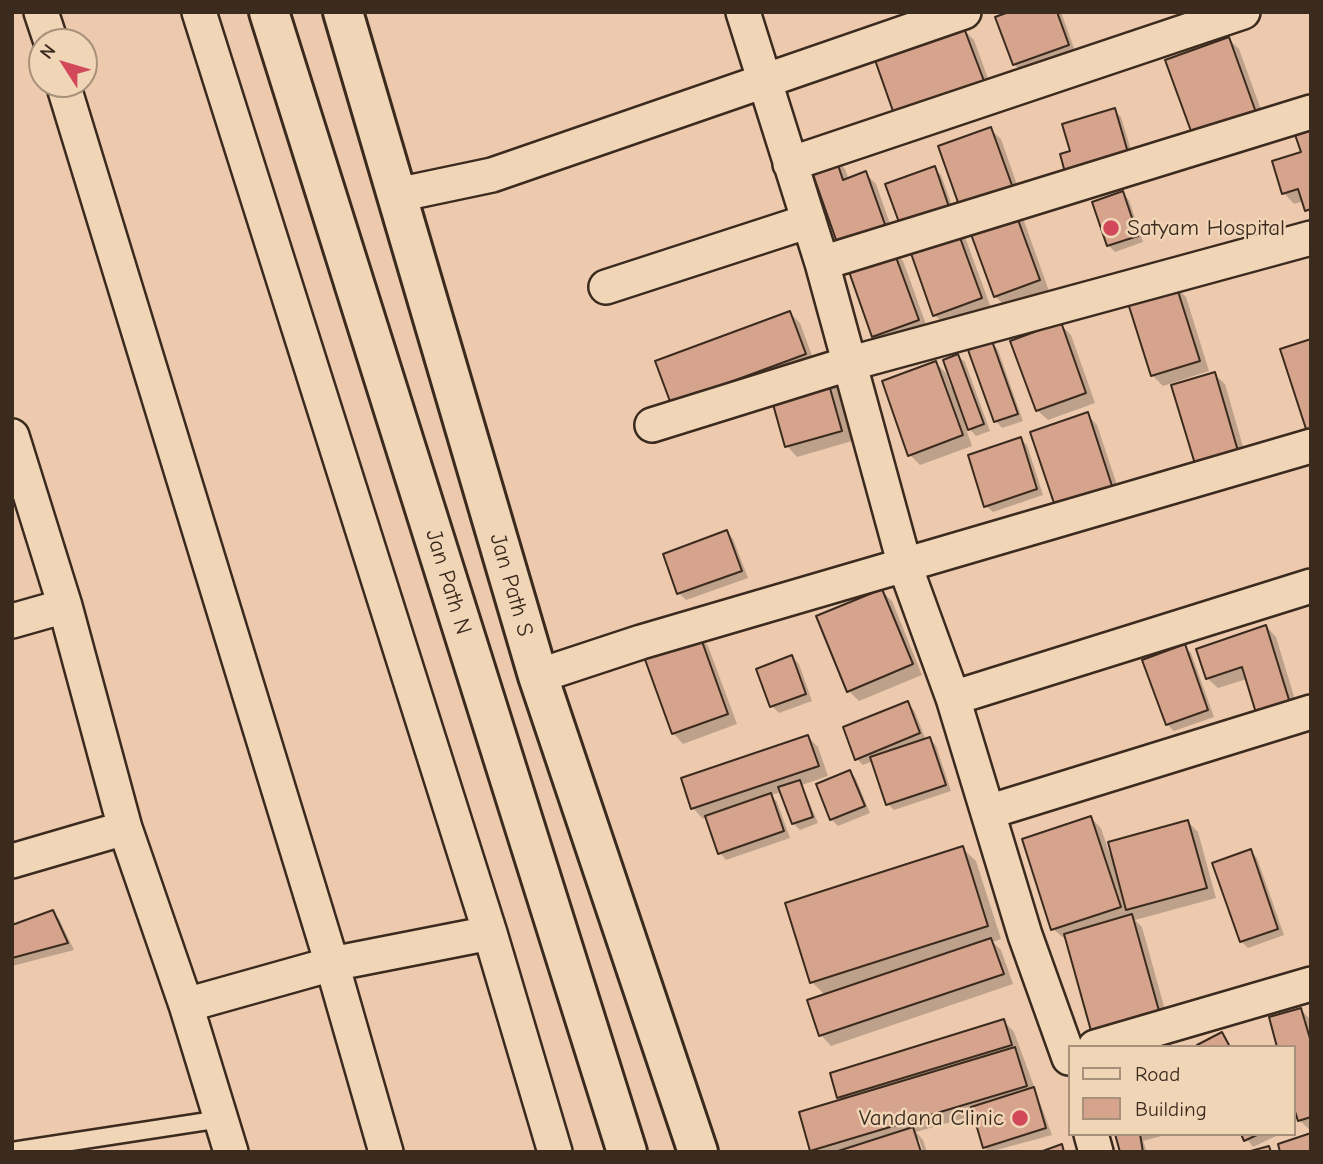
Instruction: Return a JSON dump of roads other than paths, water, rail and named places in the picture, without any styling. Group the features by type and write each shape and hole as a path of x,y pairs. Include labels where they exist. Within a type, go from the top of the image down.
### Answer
{"main road":[{"name":"Jan Path N","path":"270,12 628,1152"},
{"name":"Jan Path S","path":"342,12 538,676 698,1152"}],"street":[{"path":"199,12 490,933 555,1152"},
{"path":"743,12 822,263 905,566 953,698 1026,935 1068,1053"},
{"path":"397,195 492,175 964,12"},
{"path":"790,164 1242,12"},
{"path":"68,98 332,964 386,1152"},
{"path":"822,263 1311,112"},
{"path":"606,287 808,220"},
{"path":"652,425 848,364 1311,238"},
{"path":"12,436 65,606 125,828 186,1005 221,1136 231,1152"},
{"path":"538,676 641,642 1311,446"},
{"path":"953,698 1311,586"},
{"path":"12,621 65,606"},
{"path":"988,812 1311,712"},
{"path":"12,861 125,828"},
{"path":"186,1005 332,964 490,933"},
{"path":"1103,1045 1311,984"}],"lane":[{"path":"12,1151 221,1136"}],"place":[{"name":"Satyam Hospital","path":"1111,228"},
{"name":"Vandana Clinic","path":"1020,1118"}]}
